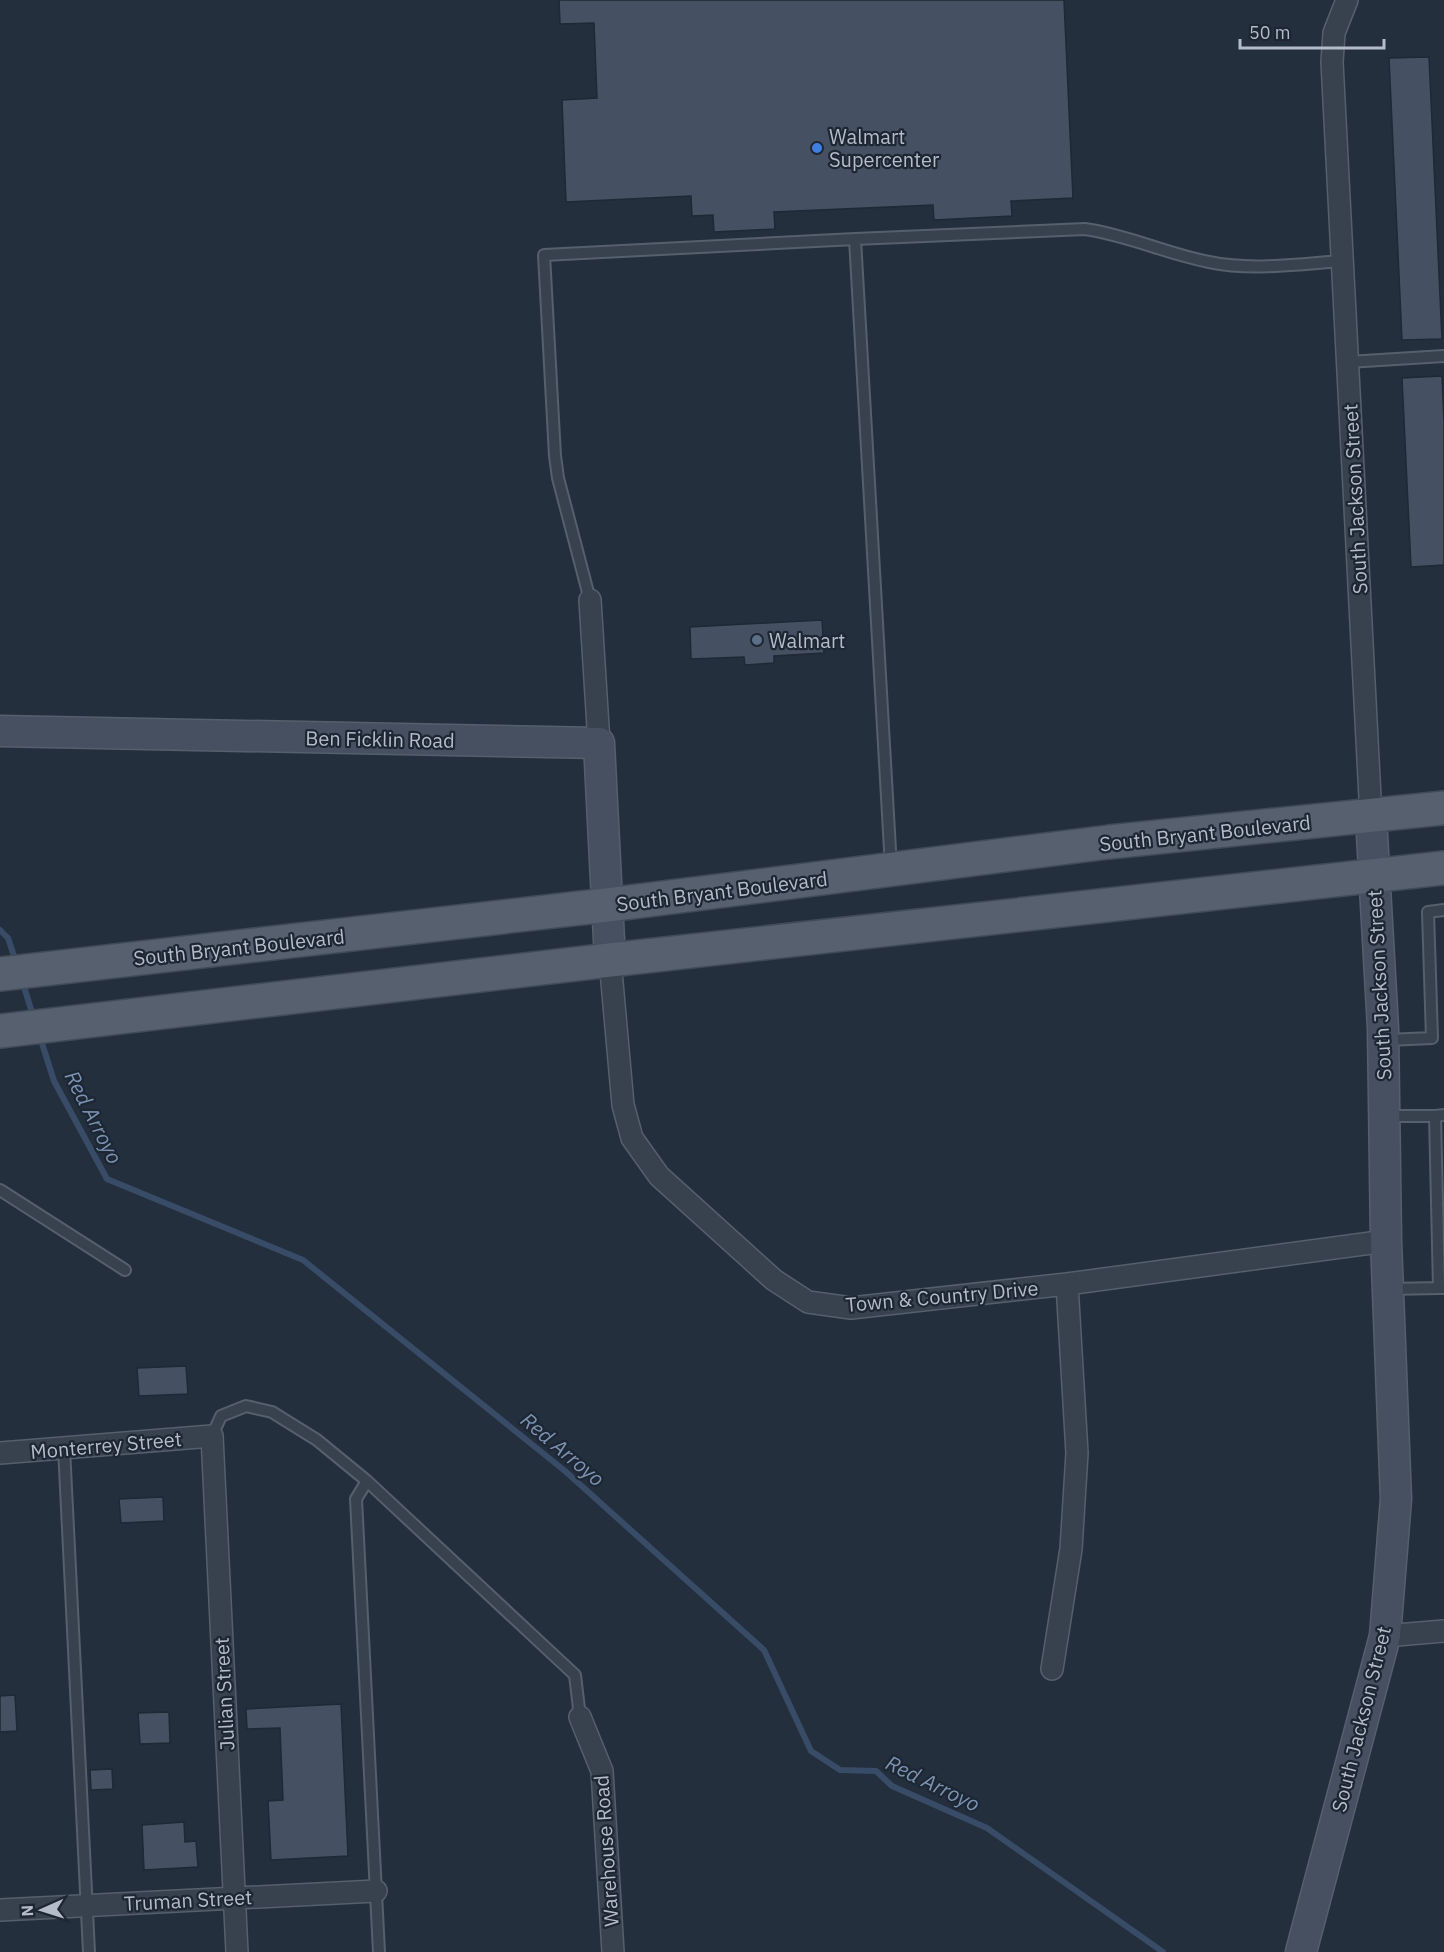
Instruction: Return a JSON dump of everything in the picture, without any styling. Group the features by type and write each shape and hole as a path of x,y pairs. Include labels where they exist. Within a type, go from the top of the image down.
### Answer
{"main road":[{"name":"Ben Ficklin Road","path":"0,731 598,743"},
{"path":"598,743 610,960"},
{"name":"South Bryant Boulevard","path":"0,974 607,905 1109,842 1444,808"},
{"name":"South Jackson Street","path":"1301,1952 1385,1636 1396,1499 1386,1241 1383,1041 1371,817"},
{"path":"0,1031 610,960 1444,868"}],"street":[{"name":"South Jackson Street","path":"1342,3 1332,47 1371,817"},
{"path":"590,600 598,743"},
{"name":"Town & Country Drive","path":"610,960 623,1105 632,1138 658,1176 774,1280 808,1302 851,1308 1067,1284 1386,1241"},
{"path":"1052,1669 1071,1549 1077,1453 1067,1284"},
{"name":"Monterrey Street","path":"0,1453 212,1437"},
{"name":"Julian Street","path":"212,1437 237,1952"},
{"path":"1385,1636 1444,1631"},
{"name":"Warehouse Road","path":"580,1717 602,1771 613,1952"},
{"name":"Truman Street","path":"0,1910 376,1891"}],"lane":[{"path":"590,600 558,478 555,456 544,255 1084,229 1108,232 1212,263 1266,266 1343,261"},
{"path":"855,239 891,870"},
{"path":"1348,362 1444,356"},
{"path":"1432,1038 1428,912 1444,910"},
{"path":"1383,1041 1444,1037"},
{"path":"1384,1116 1440,1116 1442,1288 1388,1289"},
{"path":"0,1190 124,1270"},
{"path":"212,1437 221,1416 246,1406 272,1412 317,1440 367,1481 575,1675 580,1717"},
{"path":"64,1448 89,1952"},
{"path":"367,1481 356,1499 379,1952"}],"building":[{"name":"Walmart Supercenter","path":"559,0 1064,0 1073,198 1011,201 1012,216 934,220 933,205 774,212 775,229 714,232 713,215 692,216 691,196 566,202 562,100 597,98 594,23 560,24"},
{"path":"1429,57 1442,339 1402,340 1389,58"},
{"path":"1442,376 1444,565 1411,567 1402,378"},
{"name":"Walmart","path":"822,620 824,653 774,656 774,663 745,665 744,657 691,659 690,627"},
{"path":"186,1366 188,1394 139,1396 137,1368"},
{"path":"163,1497 164,1521 121,1523 119,1499"},
{"path":"15,1695 17,1731 0,1732 0,1696"},
{"path":"341,1704 348,1856 271,1860 268,1801 283,1800 280,1728 247,1729 246,1709"},
{"path":"169,1712 170,1743 140,1744 138,1713"},
{"path":"112,1769 113,1789 91,1790 90,1770"},
{"path":"184,1822 185,1842 196,1841 198,1867 144,1870 142,1825"}],"waterway":[{"name":"Red Arroyo","path":"0,930 8,938 16,962"},
{"name":"Red Arroyo","path":"22,980 33,1016"},
{"name":"Red Arroyo","path":"40,1037 54,1081 107,1179 303,1260 565,1471 764,1650 811,1751 840,1770 876,1771 892,1786 987,1828 1163,1952"}],"place":[{"name":"Walmart Supercenter","path":"817,148"},
{"name":"Walmart","path":"757,640"}]}
